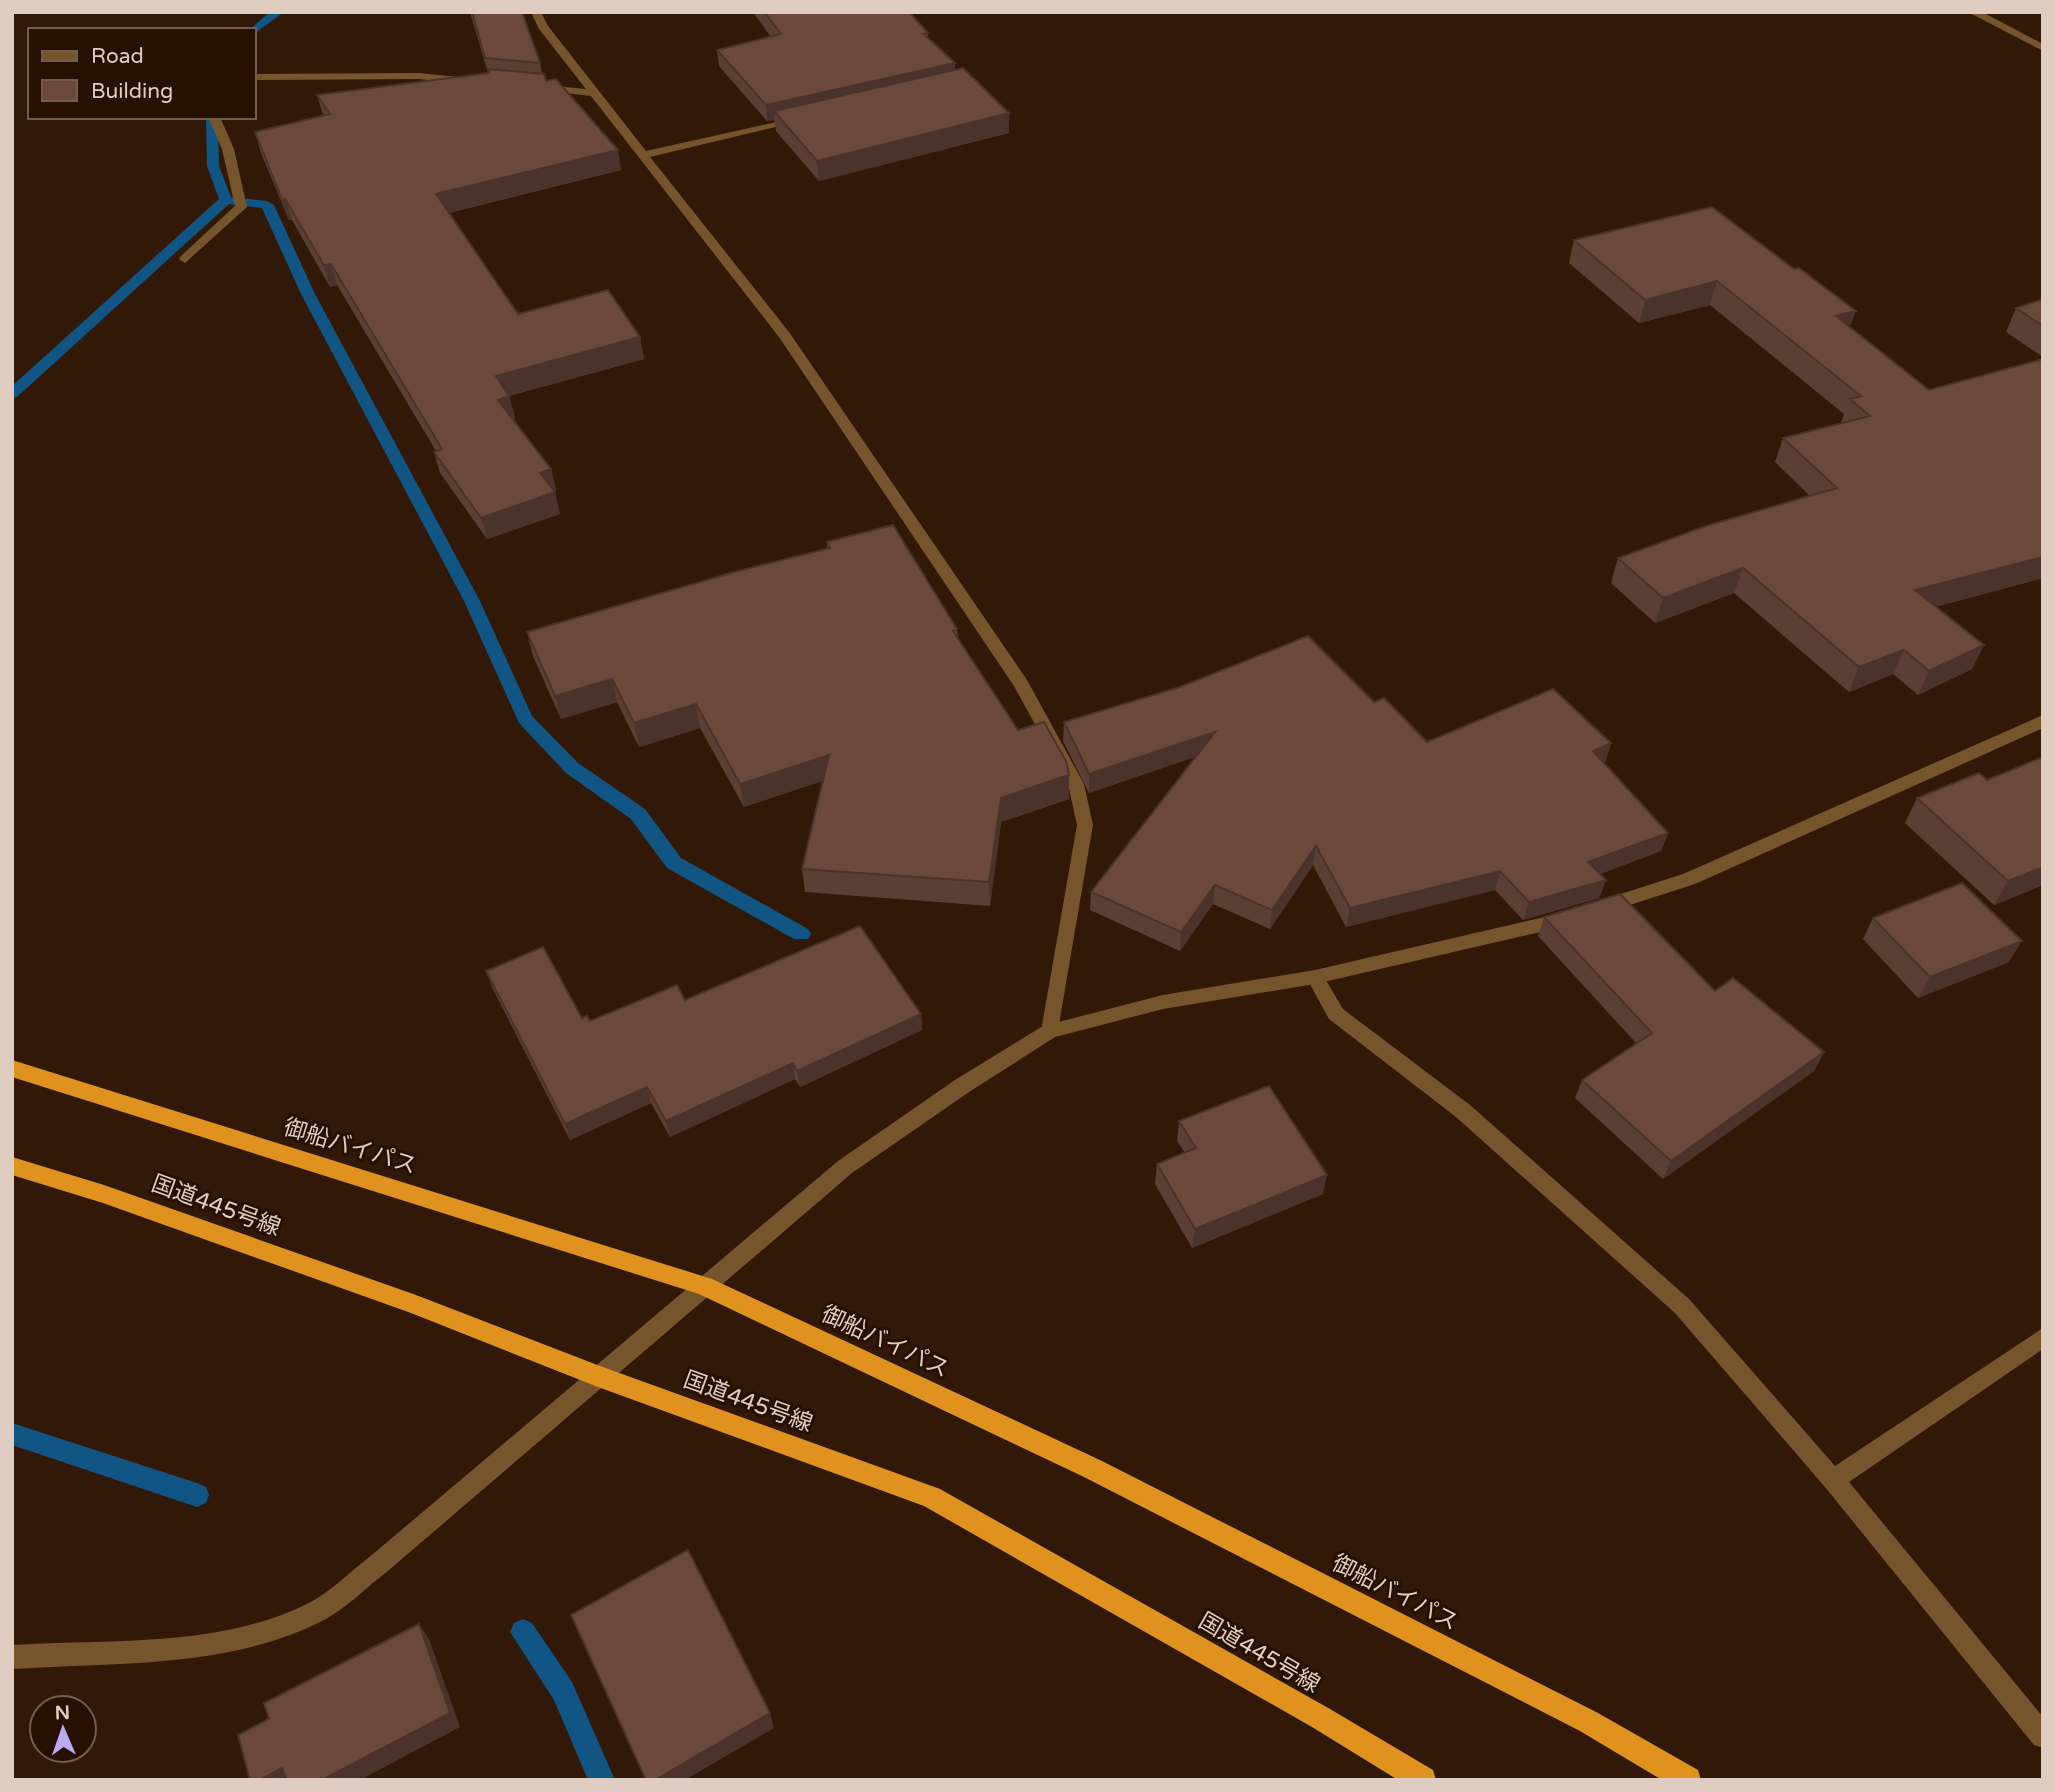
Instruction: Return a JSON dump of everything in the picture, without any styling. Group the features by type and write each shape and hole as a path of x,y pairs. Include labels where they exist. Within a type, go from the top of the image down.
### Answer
{"highway":[{"name":"御船バイパス","path":"12,1068 705,1286 1093,1469 1589,1722 1688,1780"},
{"name":"国道445号線","path":"12,1166 104,1194 404,1300 598,1376 931,1497 1321,1718 1423,1780"}],"street":[{"path":"536,12 543,27 784,335 1021,684 1076,784 1085,825 1050,1031"},
{"path":"1973,12 2043,48"},
{"path":"256,77 419,76 486,83"},
{"path":"526,86 594,93"},
{"path":"642,155 818,116"},
{"path":"186,259 241,207 228,149 215,119"},
{"path":"12,1657 195,1645 260,1634 318,1610 381,1562 845,1167 962,1086 1050,1031 1163,1002 1315,977 1582,913 1689,878 2043,722"},
{"path":"1315,977 1336,1014 1463,1111 1682,1306 1833,1480 2043,1736"},
{"path":"1833,1480 2043,1337"}],"building":[{"path":"472,12 522,12 540,63 485,58"},
{"path":"764,12 909,12 928,33 924,34 955,63 766,105 717,50 781,34"},
{"path":"963,68 1009,113 817,161 774,111"},
{"path":"488,69 544,74 546,81 556,79 618,150 436,194 518,314 608,290 640,337 496,376 509,396 498,400 551,469 540,473 555,492 481,518 434,452 442,449 331,264 324,265 285,199 282,200 255,132 330,114 317,95 489,73"},
{"path":"1712,207 1794,269 1799,268 1856,311 1836,316 1929,390 2043,359 2043,557 1915,590 1984,645 1929,671 1904,650 1859,667 1743,568 1663,598 1618,558 1706,526 1837,488 1783,438 1870,416 1850,399 1861,396 1717,281 1645,300 1574,240"},
{"path":"2043,299 2043,326 2016,308"},
{"path":"893,525 957,629 953,631 1018,730 1044,722 1066,761 1069,775 1001,798 989,882 802,869 829,755 740,784 696,704 634,723 612,679 555,696 527,632 738,571 830,548 827,542"},
{"path":"1308,636 1374,702 1384,698 1427,742 1553,689 1611,743 1593,751 1668,833 1588,862 1606,880 1529,902 1500,871 1350,908 1316,846 1272,910 1215,885 1181,932 1091,892 1215,732 1089,774 1064,722 1180,687"},
{"path":"2043,757 2043,867 2008,881 1917,798 1979,773 1987,780"},
{"path":"1962,883 2022,941 1930,977 1873,918"},
{"path":"1620,894 1715,991 1733,978 1824,1052 1671,1161 1582,1080 1652,1033 1544,917"},
{"path":"860,926 921,1014 797,1071 793,1063 666,1121 647,1087 565,1124 486,971 543,947 582,1018 587,1016 590,1021 677,985 685,1000"},
{"path":"1269,1086 1327,1175 1195,1229 1157,1164 1196,1148 1179,1121"},
{"path":"688,1550 770,1713 655,1780 646,1780 571,1615"},
{"path":"419,1624 450,1713 322,1780 287,1780 282,1768 260,1780 250,1780 238,1735 269,1719 264,1703"}],"waterway":[{"path":"256,29 278,12"},
{"path":"212,119 213,166 226,200"},
{"path":"12,394 226,200"},
{"path":"226,200 267,205 308,294 472,601 525,719 572,768 638,814 674,863 801,934"},
{"path":"12,1434 197,1495"},
{"path":"523,1632 563,1691 602,1780"}]}
